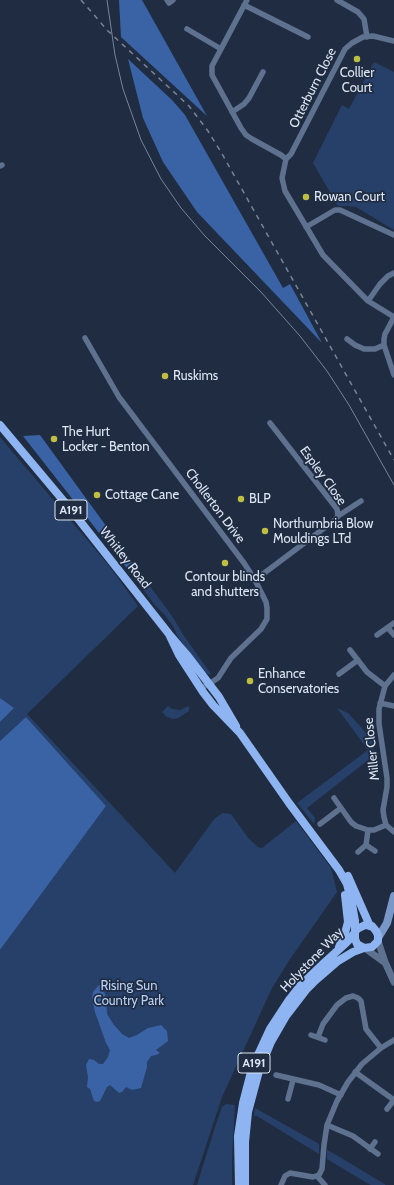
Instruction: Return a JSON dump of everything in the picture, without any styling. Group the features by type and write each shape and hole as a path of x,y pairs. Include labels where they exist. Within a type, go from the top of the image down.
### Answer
{"main road":[{"name":"Whitley Road","path":"0,425 72,511 179,647 217,710 237,730 292,807 340,870 347,884 352,904 355,932"},
{"name":"Whitley Road","path":"169,634 179,655 204,688"},
{"name":"Whitley Road","path":"330,856 341,866 349,878 371,926"},
{"path":"330,856 344,891 348,912 348,922 345,933 335,953"},
{"path":"378,940 387,923 394,896"},
{"path":"371,926 381,926 387,923"},
{"name":"A191","path":"360,926 371,926 376,931 378,940 372,947 365,948 359,946 356,942 355,932 360,926"},
{"name":"Holystone Way","path":"239,1185 238,1136 241,1110 246,1087 257,1056 270,1029 289,1000 311,975 346,944 355,932"},
{"name":"Holystone Way","path":"245,1185 245,1142 248,1112 259,1071 271,1042 286,1016 306,990 316,980 338,961 353,952 365,948"}],"street":[{"path":"167,0 168,3 173,0"},
{"path":"337,0 358,12 364,19 368,37"},
{"path":"308,37 246,1 212,66 212,75 241,128 252,139 281,154 286,159 282,178 283,187 323,255 368,300 394,317 385,334 384,345 394,375"},
{"path":"187,29 221,49"},
{"name":"Otterburn Close","path":"286,159 291,154 345,48 358,39 373,36 394,41"},
{"path":"232,112 244,104 249,98 263,72"},
{"path":"306,228 335,210 340,210 394,235"},
{"path":"368,300 384,280 394,273"},
{"name":"Chollerton Drive","path":"85,338 119,397 224,536 255,580 264,596 267,608 265,624 229,661 220,676 204,688"},
{"path":"347,339 364,349 374,349 384,345"},
{"name":"Espley Close","path":"255,580 335,520 338,516 337,509 270,423"},
{"path":"338,516 361,501"},
{"path":"377,635 394,623"},
{"path":"388,628 394,635"},
{"path":"350,650 367,672 384,686"},
{"path":"340,674 358,660"},
{"name":"Miller Close","path":"386,825 383,810 387,778 379,724 380,703 384,686 394,675"},
{"path":"380,703 394,706"},
{"path":"334,798 356,826 368,830 374,830 386,825 394,832"},
{"path":"320,824 341,808"},
{"path":"358,852 366,845 368,830"},
{"path":"366,845 375,851"},
{"path":"378,940 384,962 394,982"},
{"path":"365,948 384,962"},
{"path":"318,1037 324,1024 337,1005 346,998 353,996 361,1001 366,1029 381,1048"},
{"path":"311,1035 324,1040"},
{"path":"281,1185 284,1176 290,1173 312,1177 317,1176 322,1169 325,1137 333,1108 356,1072 368,1058 394,1040"},
{"path":"356,1072 394,1100 387,1109"},
{"path":"276,1075 320,1085 341,1094"},
{"path":"288,1098 293,1080"},
{"path":"328,1126 346,1133 378,1154"},
{"path":"370,1149 375,1142"},
{"path":"317,1176 325,1185"}],"green space":[{"path":"374,62 394,72 394,230 356,207 338,206 313,163 342,105 349,109"},
{"name":"Rising Sun Country Park","path":"0,437 110,567 138,606 27,714 175,873 215,818 223,813 231,814 249,839 258,847 262,848 296,821 331,868 337,892 288,962 271,990 222,1097 193,1185 0,1185 0,950 106,806 26,717 0,741 0,722 14,708 0,698"},
{"path":"136,580 146,587 149,585 211,674 204,672 178,637 173,626"},
{"path":"168,706 172,709 180,710 189,706 189,711 178,718 173,719 167,717 162,712"},
{"path":"337,708 348,713 360,726 373,742 374,749 372,757 307,808 315,818 314,824 297,803 368,750"},
{"path":"226,1104 235,1105 232,1185 197,1185 222,1107"},
{"path":"255,1108 319,1144 319,1154 257,1116 254,1116"},
{"path":"327,1150 386,1185 371,1185 367,1183 327,1159"}],"shaded area":[{"path":"119,0 142,0 207,116 121,37"},
{"path":"128,59 172,100 185,115 283,288 290,284 322,343 197,212 163,162 143,118"},
{"path":"40,435 149,585 147,587 136,580 23,436"},
{"path":"0,698 14,708 0,722"},
{"path":"26,717 106,806 0,950 0,741"},
{"path":"99,985 102,986 106,997 107,1014 122,1034 129,1038 148,1028 161,1025 167,1031 168,1041 156,1050 160,1053 151,1056 147,1062 141,1088 132,1090 126,1087 119,1093 110,1085 107,1087 100,1101 97,1102 94,1101 90,1089 87,1087 88,1077 86,1065 89,1059 94,1060 99,1064 103,1064 108,1057 110,1050 95,1012 92,998 93,992"}],"tram line":[{"path":"107,0 115,55 123,89 141,140 161,179 181,208 205,236 261,292 300,336 327,371 349,405 394,485"}],"railway":[{"path":"81,0 108,31 189,106 208,131 394,460"}],"place":[{"name":"Collier Court","path":"357,59"},
{"name":"Rowan Court","path":"306,197"},
{"name":"Ruskims","path":"165,376"},
{"name":"The Hurt Locker - Benton","path":"54,439"},
{"name":"Cottage Cane","path":"97,495"},
{"name":"BLP","path":"241,499"},
{"name":"Northumbria Blow Mouldings LTd","path":"265,531"},
{"name":"Contour blinds and shutters","path":"225,563"},
{"name":"Enhance Conservatories","path":"250,681"}]}
